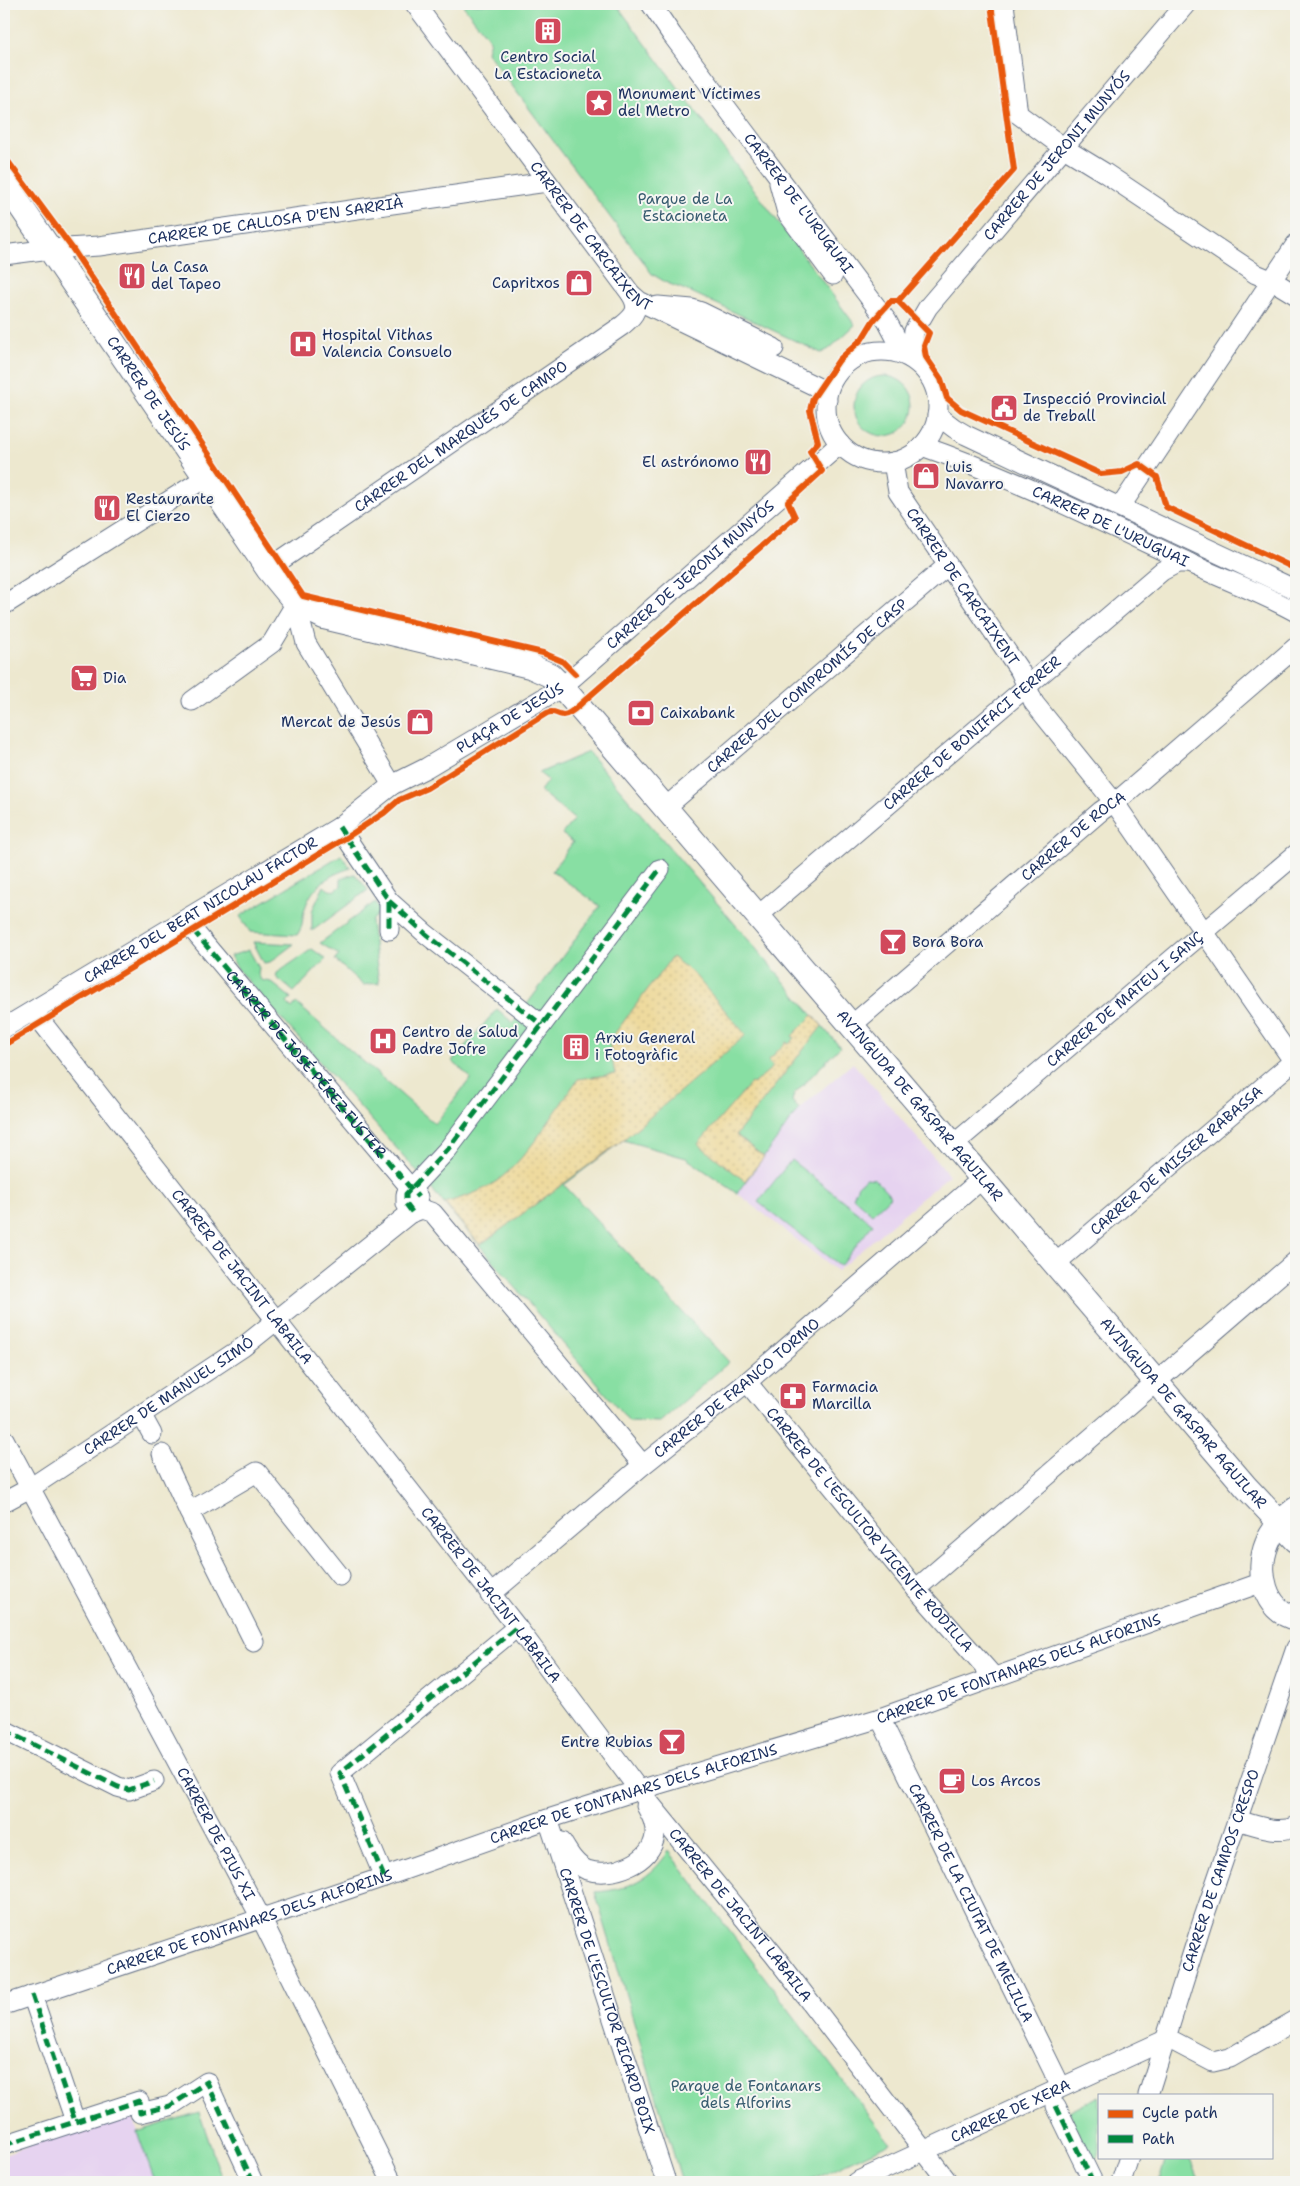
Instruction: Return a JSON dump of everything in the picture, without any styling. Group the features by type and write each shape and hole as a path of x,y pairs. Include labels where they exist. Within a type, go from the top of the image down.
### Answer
{"main road":[{"name":"CARRER DE JESÚS","path":"4,182 268,569 296,603"},
{"name":"PLAÇA DE JESÚS","path":"296,603 324,617 530,666 550,676 562,686"},
{"name":"AVINGUDA DE GASPAR AGUILAR","path":"562,686 1246,1487 1289,1516 1296,1540"},
{"path":"1289,1516 1272,1533 1266,1545 1262,1571 1263,1582 1274,1604 1288,1615 1296,1618"}],"street":[{"name":"CARRER DE CARCAIXENT","path":"415,4 547,182 637,298 820,388 827,400"},
{"name":"CARRER DE L'URUGUAI","path":"651,4 893,331 907,356"},
{"path":"1004,4 1018,114 1064,148 1105,173 1256,274 1273,281 1296,295"},
{"name":"CARRER DE JERONI MUNYÓS","path":"907,356 914,331 928,307 1186,4"},
{"path":"775,172 787,213 833,275"},
{"name":"CARRER DE CALLOSA D'EN SARRIÀ","path":"4,255 50,249 100,246 547,182"},
{"path":"1121,506 1296,244"},
{"path":"637,298 701,312 774,348"},
{"name":"CARRER DEL MARQUÉS DE CAMPO","path":"268,569 623,326 636,314 637,298"},
{"name":"CARRER DE JERONI MUNYÓS","path":"876,351 893,331 928,307"},
{"path":"885,350 907,356 927,374 934,386 938,401 937,415 930,434 922,446 907,457 893,462 876,462 852,454 840,444 828,422 827,400 831,384 838,372 851,360 876,351 885,350"},
{"name":"CARRER DE L'URUGUAI","path":"937,415 966,435 1121,506 1296,590"},
{"name":"CARRER DE JERONI MUNYÓS","path":"562,686 840,444"},
{"name":"CARRER DE L'URUGUAI","path":"922,446 1010,481 1249,590 1272,598 1296,612"},
{"name":"CARRER DE CARCAIXENT","path":"893,462 898,492 1020,671 1034,703 1114,802 1203,933 1295,1062"},
{"path":"4,605 205,478"},
{"name":"CARRER DE BONIFACI FERRER","path":"759,915 1162,571 1177,563 1189,563"},
{"name":"CARRER DEL COMPROMÍS DE CASP","path":"666,807 948,565"},
{"path":"1249,590 1296,625"},
{"path":"192,701 272,644 296,603"},
{"path":"296,603 306,643 392,785"},
{"name":"CARRER DE ROCA","path":"852,1025 1101,811 1296,648"},
{"name":"PLAÇA DE JESÚS","path":"392,785 426,768 562,686"},
{"name":"CARRER DEL BEAT NICOLAU FACTOR","path":"4,1028 339,827 392,785"},
{"path":"339,827 389,900 426,934 542,1025"},
{"name":"CARRER DE MATEU I SANÇ","path":"954,1144 1296,854"},
{"name":"CARRER DE MANUEL SIMÓ","path":"4,1502 30,1488 243,1347 276,1322 416,1202 448,1149 660,869"},
{"path":"389,900 389,930"},
{"name":"CARRER DE JOSÉ PÉREZ-FUSTER","path":"193,930 416,1202 433,1213 643,1465"},
{"name":"CARRER DE JACINT LABAILA","path":"33,1011 517,1627 639,1790 774,1955 948,2182"},
{"name":"CARRER DE MISSER RABASSA","path":"1056,1263 1295,1062"},
{"name":"CARRER DE FRANCO TORMO","path":"490,1595 643,1465 747,1382 983,1178"},
{"path":"916,1588 1296,1261"},
{"name":"CARRER DE L'ESCULTOR VICENTE RODILLA","path":"747,1382 916,1588 994,1677"},
{"path":"141,1414 152,1434"},
{"name":"CARRER DE PIUS XI","path":"4,1440 261,1918 392,2182"},
{"path":"162,1454 254,1642"},
{"path":"189,1512 257,1472 340,1576"},
{"name":"CARRER DE FONTANARS DELS ALFORINS","path":"4,2005 384,1877 548,1819 880,1718 1263,1582"},
{"path":"384,1877 340,1773 517,1627"},
{"name":"CARRER DE CAMPOS CRESPO","path":"1148,2094 1296,1648"},
{"name":"CARRER DE LA CIUTAT DE MELILLA","path":"880,1718 1061,2087"},
{"path":"4,1730 118,1787 129,1790 154,1780"},
{"path":"548,1819 572,1858 586,1870 608,1872 621,1868 637,1862 646,1854 652,1846 655,1836 655,1824 639,1790"},
{"name":"CARRER DE L'ESCULTOR RICARD BOIX","path":"548,1819 666,2182"},
{"path":"1238,1820 1273,1829 1289,1830 1296,1826"},
{"path":"32,1995 75,2121"},
{"path":"1165,2040 1175,2042 1213,2062 1230,2058 1296,2020"},
{"name":"CARRER DE XERA","path":"856,2182 1165,2040"},
{"path":"4,2145 138,2101 140,2113 170,2106 207,2082 252,2182"},
{"path":"1056,2106 1093,2182"},
{"path":"1121,2182 1129,2158"}],"shaded area":[{"path":"853,1063 949,1175 837,1271 737,1193 799,1109"},
{"path":"130,2111 138,2132 199,2112 223,2182 4,2182 4,2154"}],"green space":[{"name":"Parque de La Estacioneta","path":"462,4 616,4 855,325 829,349 821,353 691,292 667,283 652,274 487,52 490,40"},
{"path":"884,376 901,381 909,389 914,406 909,423 901,431 884,436 867,431 859,423 854,406 859,389 867,381"},
{"path":"588,752 840,1047 794,1094 792,1101 799,1109 737,1193 686,1158 623,1140 564,1185 729,1362 660,1422 629,1421 407,1160 239,971 230,956 249,950 259,968 258,974 261,980 271,982 291,998 287,1003 292,1008 296,1003 435,1124 471,1078 452,1061 497,1009 513,1023 600,906 552,871 573,842 562,834 574,819 540,791 548,780 539,773"},
{"path":"341,855 351,868 328,878 315,889 307,903 297,935 250,932 240,916"},
{"path":"355,874 368,890 312,931 312,911 324,886 330,890 335,890 341,886 341,878"},
{"path":"375,902 380,911 371,921 379,983 363,985 335,960 339,955 320,943"},
{"path":"253,942 294,944 270,962 264,963"},
{"path":"312,949 326,959 294,992 276,977 277,973"},
{"path":"791,1160 873,1224 840,1266 758,1202"},
{"path":"866,1178 875,1179 891,1196 872,1214 853,1197 858,1185"},
{"name":"Parque de Fontanars dels Alforins","path":"669,1851 890,2143 806,2182 682,2182 595,1892 618,1889 638,1881 654,1869"},
{"path":"1098,2097 1098,2154 1097,2157 1090,2161 1069,2112"},
{"path":"199,2112 223,2182 155,2182 137,2132"},
{"path":"1166,2158 1189,2158 1199,2182 1159,2182"}],"sand":[{"path":"672,957 693,973 746,1035 623,1140 480,1245 444,1203 464,1197 497,1181 520,1160 578,1079 615,1074 609,1041"},
{"path":"813,1015 822,1026 736,1135 764,1157 745,1181 698,1144 751,1083 753,1084 773,1067 768,1061 786,1042 789,1044 795,1038 792,1036"}],"marked path":[{"path":"339,827 389,901 389,930"},
{"path":"412,1212 406,1204 406,1194 448,1149 660,869"},
{"path":"389,901 426,934 542,1025"},
{"path":"193,930 418,1197"},
{"path":"384,1877 340,1773 517,1627"},
{"path":"4,1730 118,1787 129,1790 154,1781"},
{"path":"32,1995 75,2121"},
{"path":"4,2145 139,2101 140,2113 170,2106 207,2082 253,2182"},
{"path":"1056,2106 1093,2182"}],"cycle path":[{"path":"898,301 1014,170 991,4"},
{"path":"4,156 72,248 303,596 543,653 562,661 575,674"},
{"path":"4,1045 347,837 384,813 399,800 427,788 547,713 553,712 563,715 574,710 795,517 788,502 822,471 810,451 818,442 810,410 813,398 839,360 862,339 873,321 891,301 898,301 929,333 924,346 926,357 941,379 947,398 961,410 1101,474 1122,472 1139,464 1157,477 1166,507 1296,569"}],"place":[{"name":"Centro Social La Estacioneta","path":"548,31"},
{"name":"Monument Víctimes del Metro","path":"599,103"},
{"name":"La Casa del Tapeo","path":"132,276"},
{"name":"Capritxos","path":"579,283"},
{"name":"Hospital Vithas Valencia Consuelo","path":"303,344"},
{"name":"Inspecció Provincial de Treball","path":"1004,408"},
{"name":"El astrónomo","path":"758,462"},
{"name":"Luis Navarro","path":"926,476"},
{"name":"Restaurante El Cierzo","path":"107,508"},
{"name":"Dia","path":"84,678"},
{"name":"Caixabank","path":"641,713"},
{"name":"Mercat de Jesús","path":"420,722"},
{"name":"Bora Bora","path":"893,942"},
{"name":"Centro de Salud Padre Jofre","path":"383,1041"},
{"name":"Arxiu General i Fotogràfic","path":"576,1047"},
{"name":"Farmacia Marcilla","path":"793,1396"},
{"name":"Entre Rubias","path":"672,1742"},
{"name":"Los Arcos","path":"952,1781"}]}
